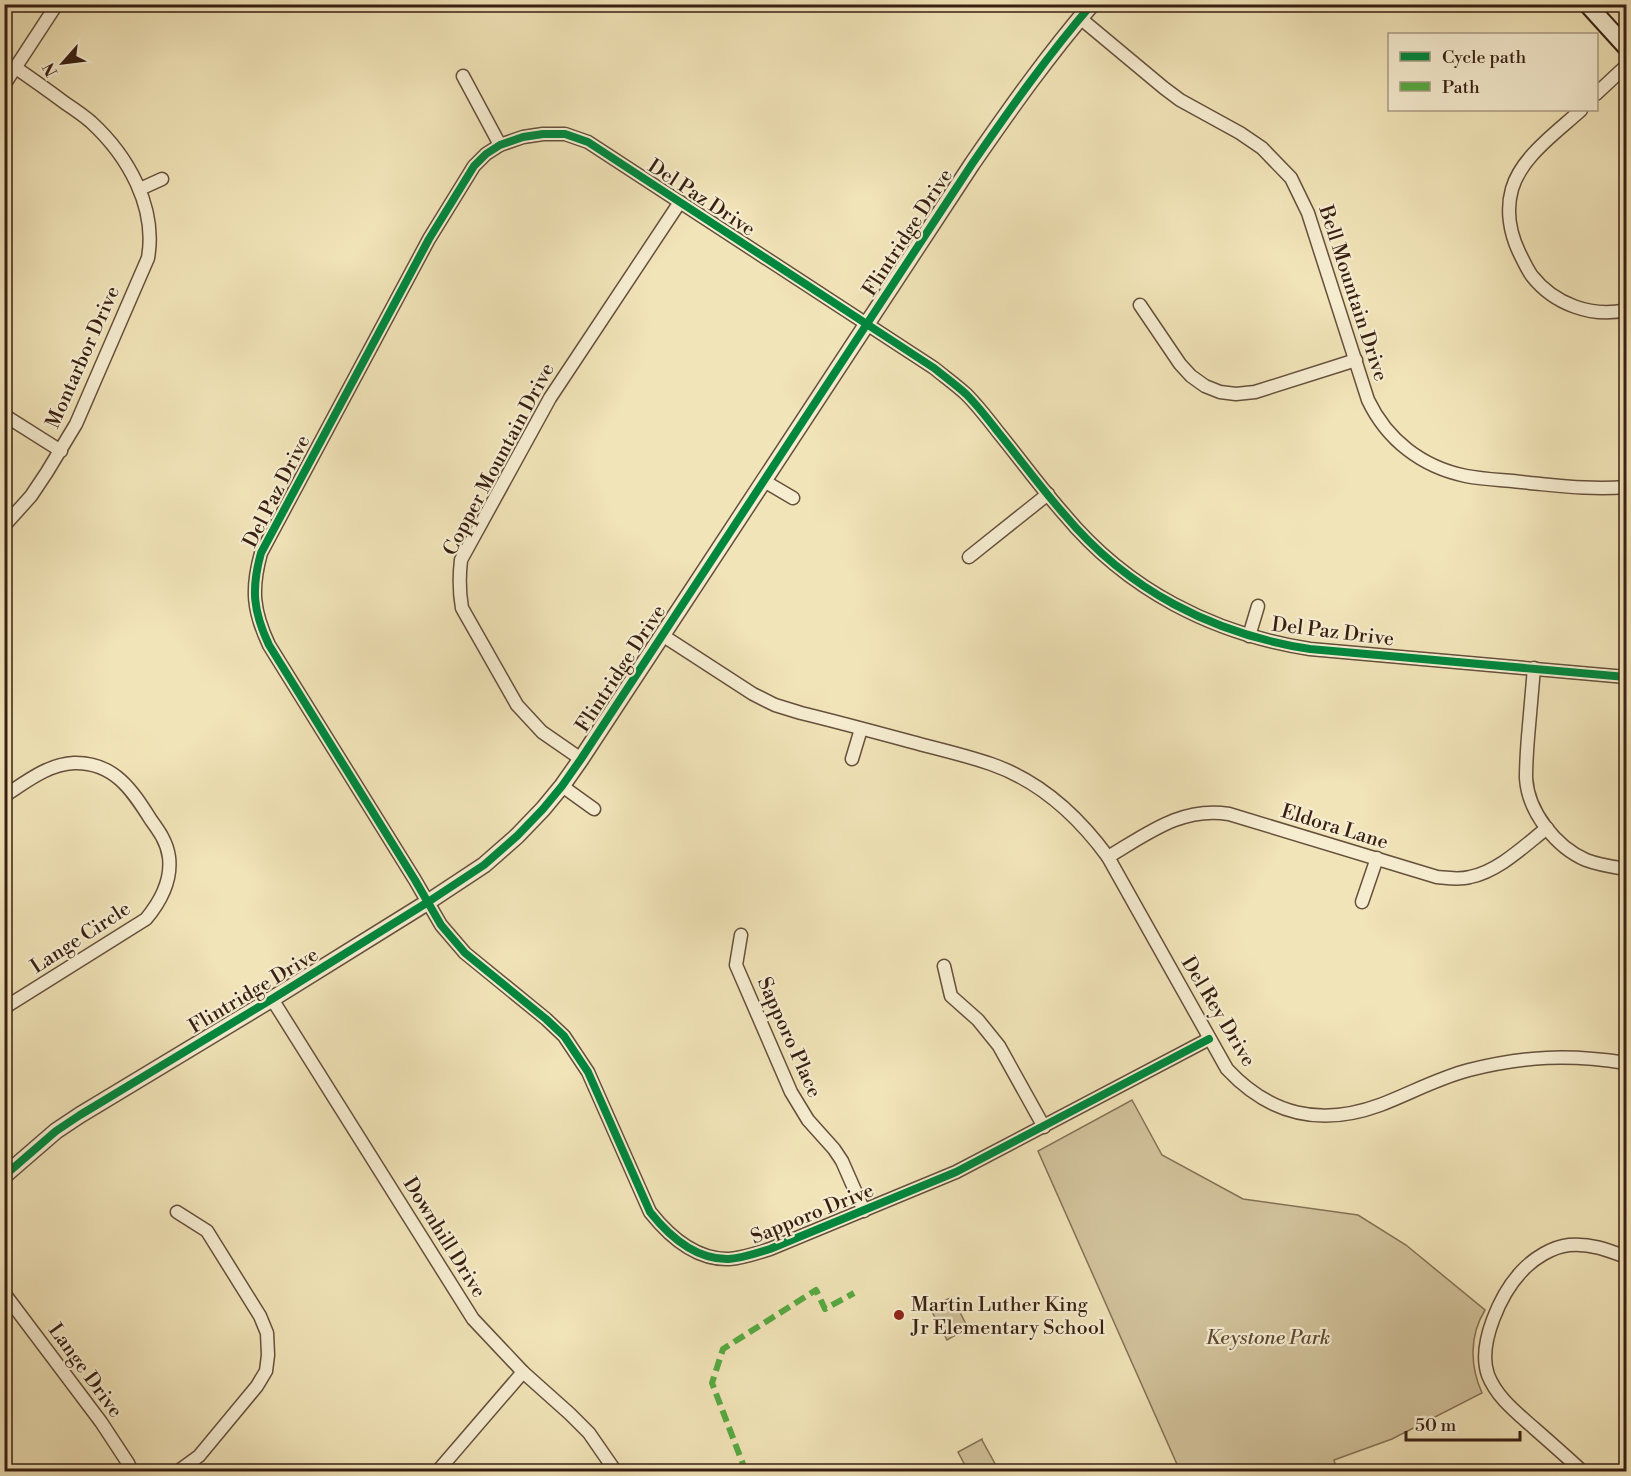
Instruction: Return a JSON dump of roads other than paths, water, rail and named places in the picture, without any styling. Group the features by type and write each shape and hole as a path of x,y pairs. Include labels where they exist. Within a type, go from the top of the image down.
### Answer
{"main road":[{"path":"1587,4 1626,47"}],"street":[{"path":"4,85 57,4"},
{"name":"Flintridge Drive","path":"4,1176 56,1131 80,1115 461,881 500,852 543,809 581,759 979,154 1029,83 1092,4"},
{"name":"Bell Mountain Drive","path":"1080,18 1180,100 1240,133 1262,148 1291,178 1308,213 1368,400 1375,414 1403,447 1440,469 1467,476 1582,488 1626,487"},
{"path":"1598,92 1626,66"},
{"name":"Montarbor Drive","path":"4,526 31,496 76,424 148,258 151,243 147,209 140,189 108,139 90,121 16,68"},
{"path":"463,76 500,145"},
{"path":"1580,111 1528,159 1518,174 1512,189 1510,224 1515,243 1530,274 1550,293 1567,304 1584,310 1603,313 1626,310"},
{"name":"Del Paz Drive","path":"428,902 269,645 256,610 256,570 261,553 429,239 474,166 500,145 523,137 543,134 565,135 588,142 934,368 982,412 1064,515 1102,554 1148,589 1198,618 1249,636 1310,649 1626,677"},
{"path":"140,189 162,179"},
{"name":"Copper Mountain Drive","path":"581,759 542,732 517,705 462,608 459,592 461,560 550,398 680,202"},
{"path":"1140,305 1185,370 1204,386 1220,392 1236,394 1254,392 1356,360"},
{"path":"4,415 61,451"},
{"path":"764,481 793,498"},
{"path":"969,557 1048,494"},
{"name":"Del Paz Drive","path":"1249,636 1258,606"},
{"name":"Del Rey Drive","path":"662,635 734,683 775,705 993,764 1035,786 1054,799 1075,816 1108,856 1227,1069 1241,1084 1278,1107 1321,1117 1340,1116 1368,1109 1466,1071 1519,1059 1579,1057 1626,1063"},
{"path":"1534,668 1526,780 1530,798 1547,828 1570,851 1586,860 1626,869"},
{"path":"852,759 861,729"},
{"name":"Lange Circle","path":"4,796 54,766 74,763 108,770 134,792 164,839 169,856 165,891 157,906 146,919 4,1008"},
{"path":"562,786 594,809"},
{"name":"Eldora Lane","path":"1108,856 1168,822 1184,816 1214,811 1437,877 1456,879 1471,877 1502,863 1547,828"},
{"path":"1362,902 1377,858"},
{"name":"Sapporo Drive","path":"428,902 441,925 465,953 564,1036 588,1072 650,1212 661,1226 691,1249 727,1259 770,1249 956,1172 1209,1039"},
{"name":"Sapporo Place","path":"741,935 736,965 791,1092 808,1120 842,1161 864,1210"},
{"path":"944,966 951,996 978,1020 999,1046 1044,1127"},
{"name":"Downhill Drive","path":"272,999 462,1302 483,1330 523,1372 589,1433 616,1472"},
{"path":"177,1212 207,1231 260,1316 267,1333 268,1355 266,1371 258,1386 199,1456 177,1472"},
{"path":"1583,1472 1506,1403 1494,1388 1487,1372 1485,1353 1487,1335 1498,1310 1521,1271 1548,1251 1568,1245 1585,1245 1603,1248 1626,1257"},
{"name":"Lange Drive","path":"4,1293 101,1422 132,1472"},
{"path":"437,1472 523,1372"}],"place":[{"name":"Martin Luther King Jr Elementary School","path":"899,1315"}],"park label":[{"name":"Keystone Park","path":"1268,1337"}]}
